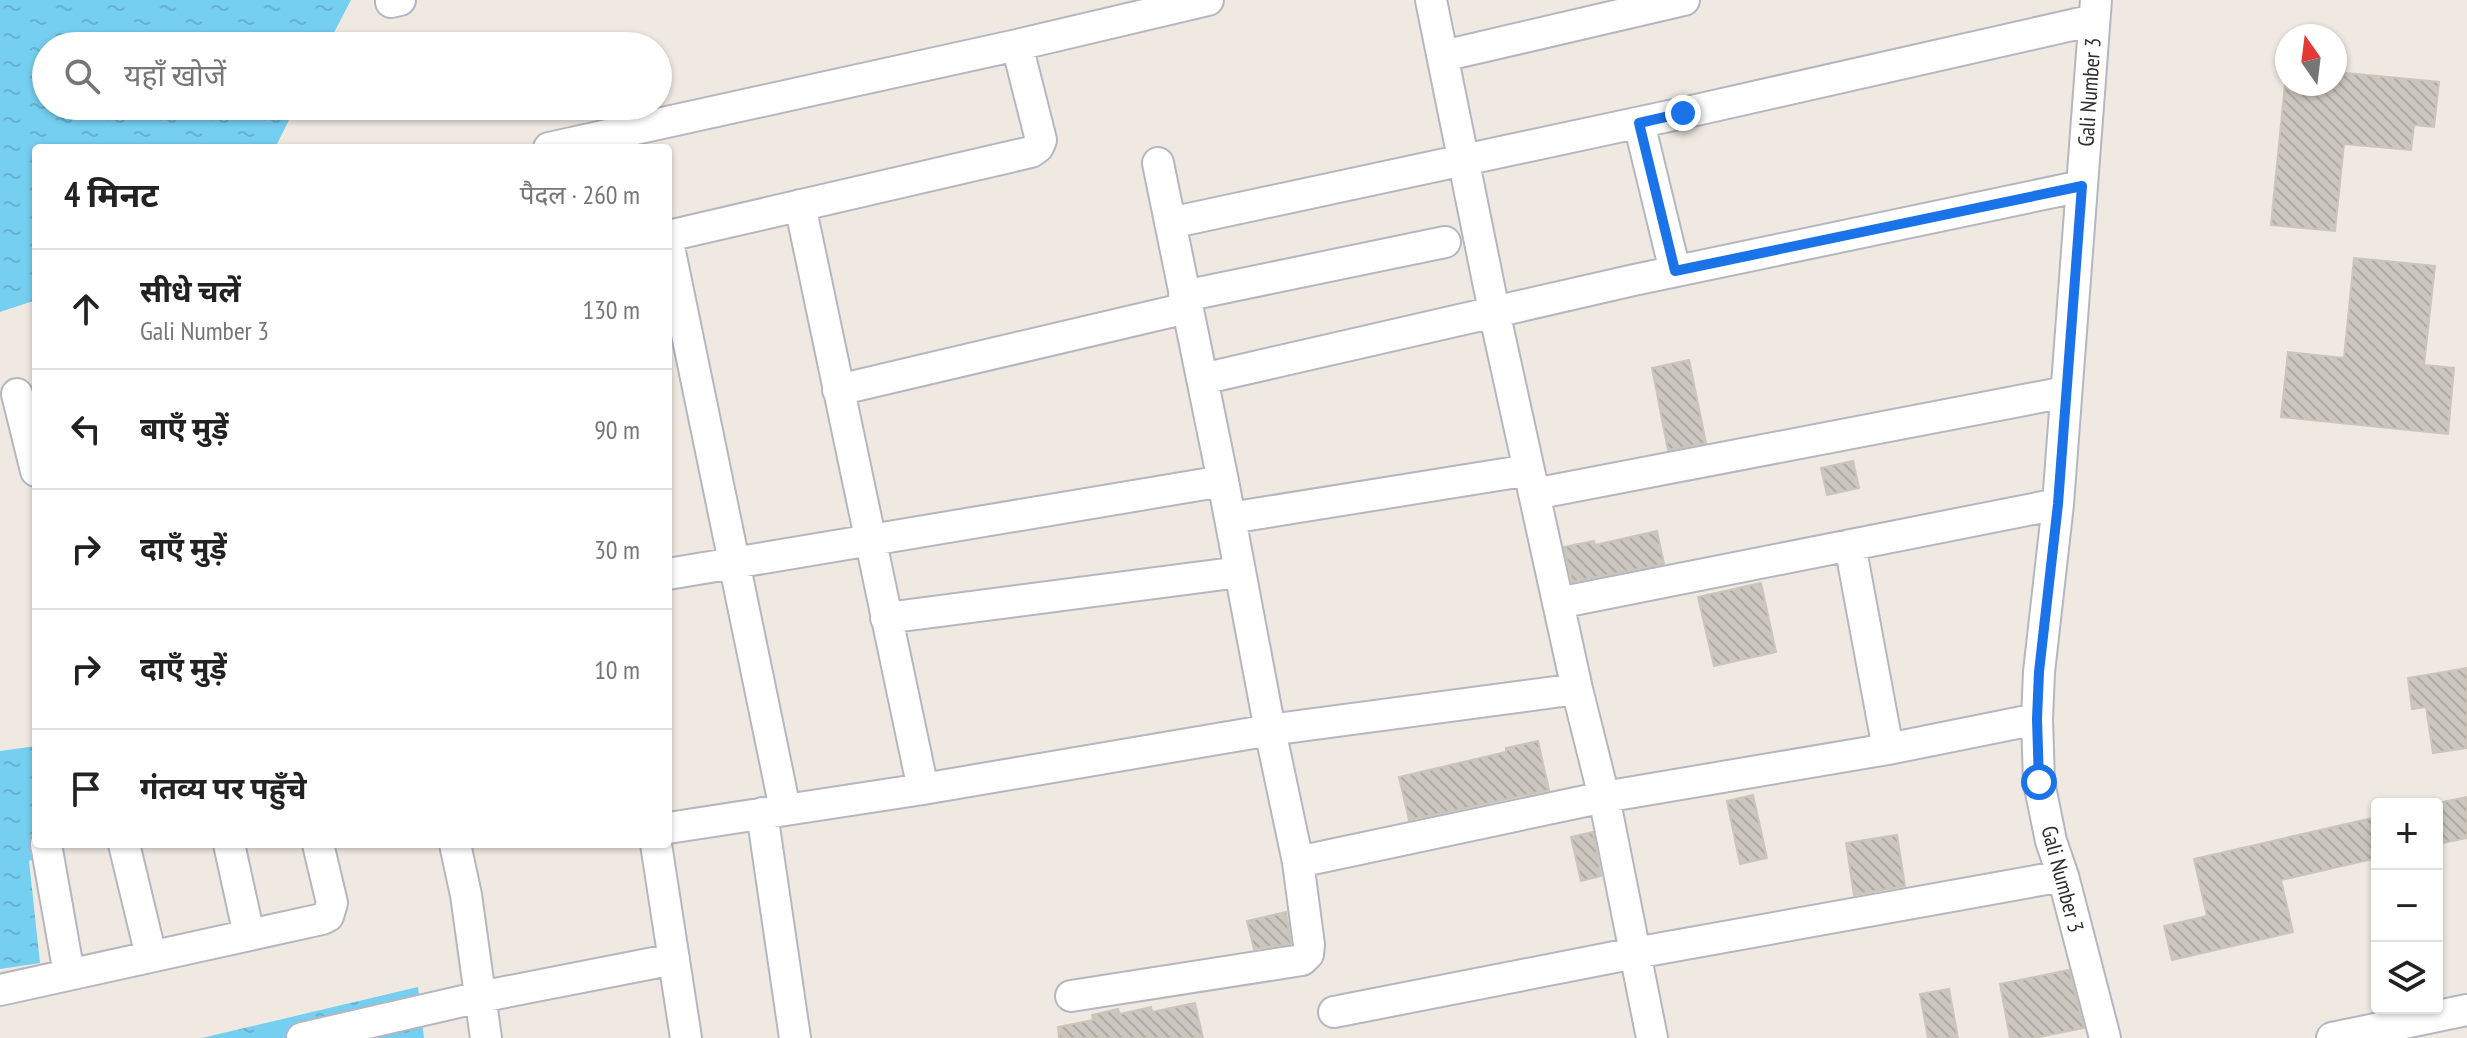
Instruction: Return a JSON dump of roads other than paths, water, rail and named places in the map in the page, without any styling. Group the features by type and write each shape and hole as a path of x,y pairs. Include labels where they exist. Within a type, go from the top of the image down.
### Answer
{"street":[{"path":"586,144 642,138 1208,0"},
{"path":"1431,0 1531,482 1604,797 1652,1038"},
{"path":"1443,56 1684,0"},
{"path":"1170,223 1639,123 2095,10"},
{"name":"Gali Number 3","path":"2095,10 2058,504 2039,672 2037,719 2039,782 2051,841 2063,876 2103,1038"},
{"path":"672,238 1031,152 1041,140 1017,45"},
{"path":"1639,123 1675,271"},
{"path":"1071,996 1302,960 1308,954 1309,945 1298,862 1158,163"},
{"path":"1202,379 1675,271 2082,186"},
{"path":"800,205 923,789"},
{"path":"838,390 1185,302 1445,242"},
{"path":"672,258 735,564 774,811 795,1038"},
{"path":"1230,518 1531,482 2066,392"},
{"path":"18,394 32,454"},
{"path":"672,573 1223,481"},
{"path":"1558,603 2058,504"},
{"path":"1850,545 1888,749"},
{"path":"886,618 1240,572"},
{"path":"672,827 923,789 1270,730 1577,689"},
{"path":"1298,862 1604,797 1888,749 2037,719"},
{"path":"47,848 69,974"},
{"path":"125,848 151,956"},
{"path":"230,848 249,935"},
{"path":"0,990 328,916 332,903 319,848"},
{"path":"456,848 466,895 486,1038"},
{"path":"657,848 686,1038"},
{"path":"1334,1012 1635,953 2063,876"},
{"path":"302,1038 480,997 674,959"},
{"path":"2332,1038 2467,1010"}],"water":[{"path":"0,0 351,0 334,32 32,32 32,120 289,120 277,144 32,144 32,301 0,312"},
{"path":"32,747 32,848 55,848 29,861 40,963 0,969 0,751"},
{"path":"418,987 424,1038 202,1038"}]}
